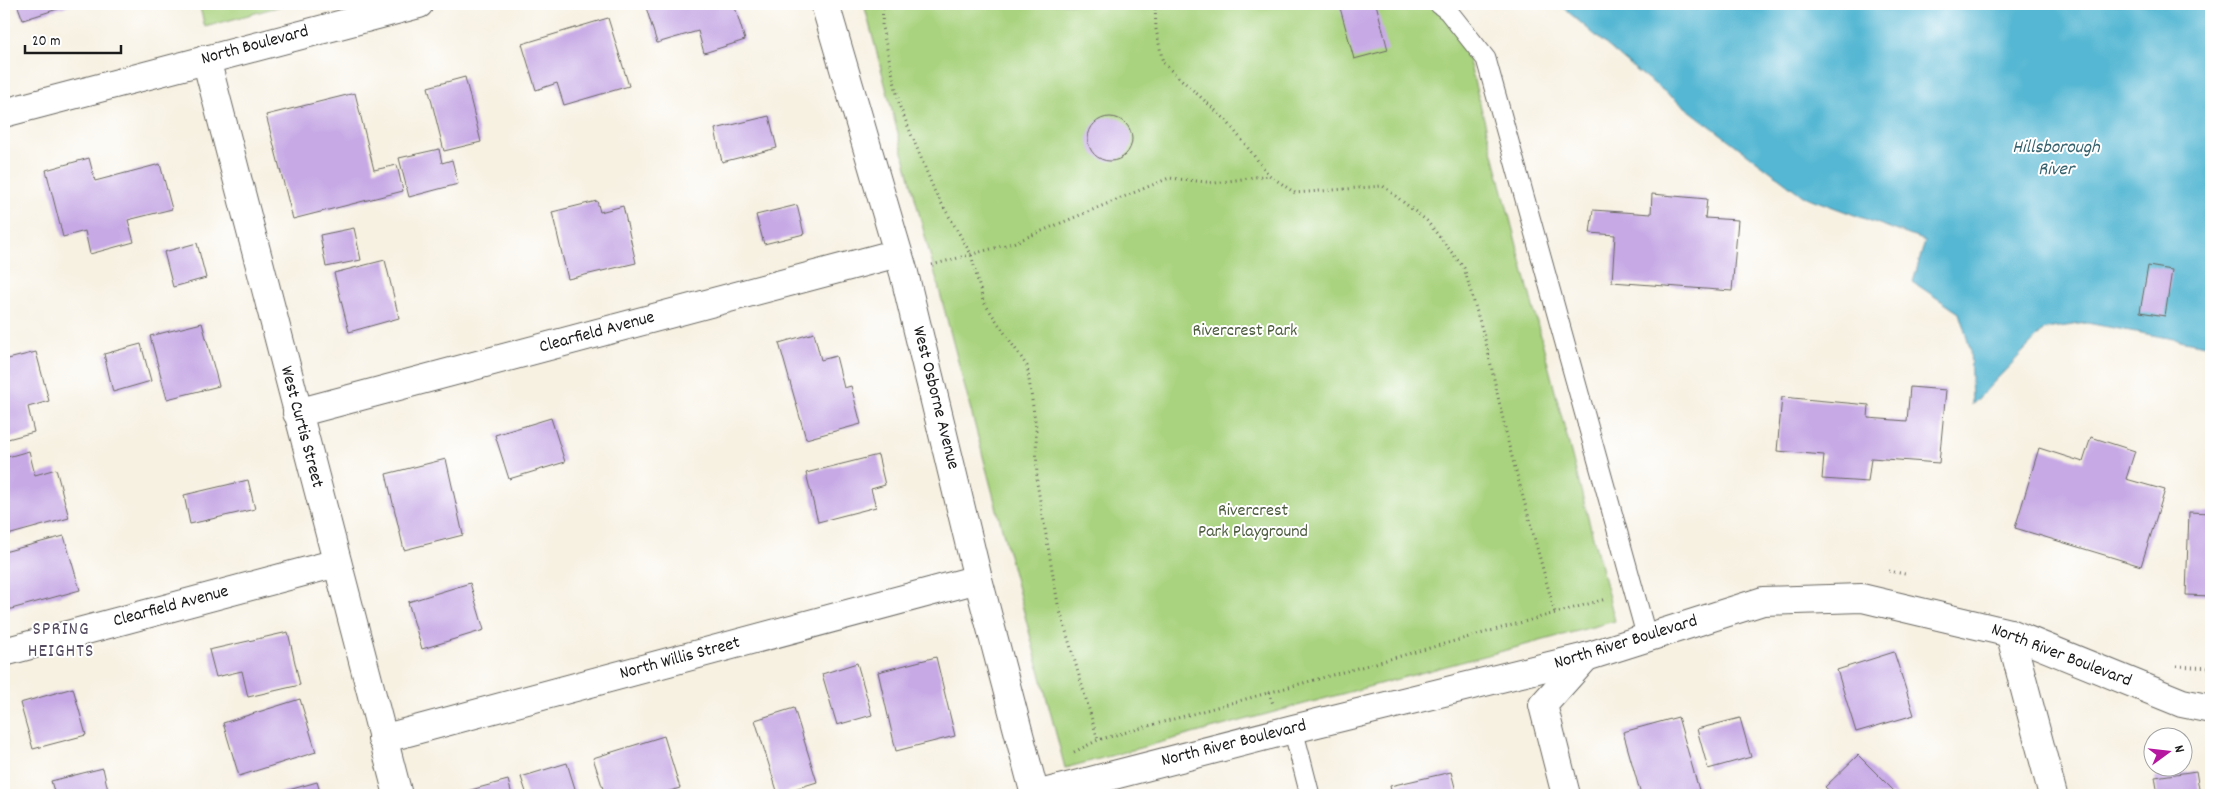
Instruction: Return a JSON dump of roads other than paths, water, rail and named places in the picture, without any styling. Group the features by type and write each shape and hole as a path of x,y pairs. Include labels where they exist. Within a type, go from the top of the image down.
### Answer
{"street":[{"name":"North Boulevard","path":"4,113 206,58 419,4"},
{"name":"West Osborne Avenue","path":"825,4 898,253 978,579 1036,795"},
{"name":"West Curtis Street","path":"206,58 297,414 398,795"},
{"name":"Clearfield Avenue","path":"297,414 898,253"},
{"name":"Clearfield Avenue","path":"4,652 337,563"},
{"name":"North Willis Street","path":"382,739 978,579"},
{"name":"North River Boulevard","path":"1036,795 1586,657 1763,601 1862,598 2010,633 2182,702 2211,709"},
{"path":"2010,633 2053,795"},
{"path":"1566,795 1542,705 1586,657"}],"lane":[{"path":"1439,4 1448,12 1486,58 1647,638"},
{"path":"1293,729 1310,795"}],"water":[{"name":"Hillsborough River","path":"1559,4 2211,4 2211,346 2087,323 2045,329 1972,405 1970,348 1959,313 1913,282 1925,241 1803,196 1632,67"}],"district":[{"name":"SPRING HEIGHTS","path":"61,641"}],"park label":[{"name":"Rivercrest Park","path":"1245,331"},
{"name":"Rivercrest Park Playground","path":"1253,521"}]}
